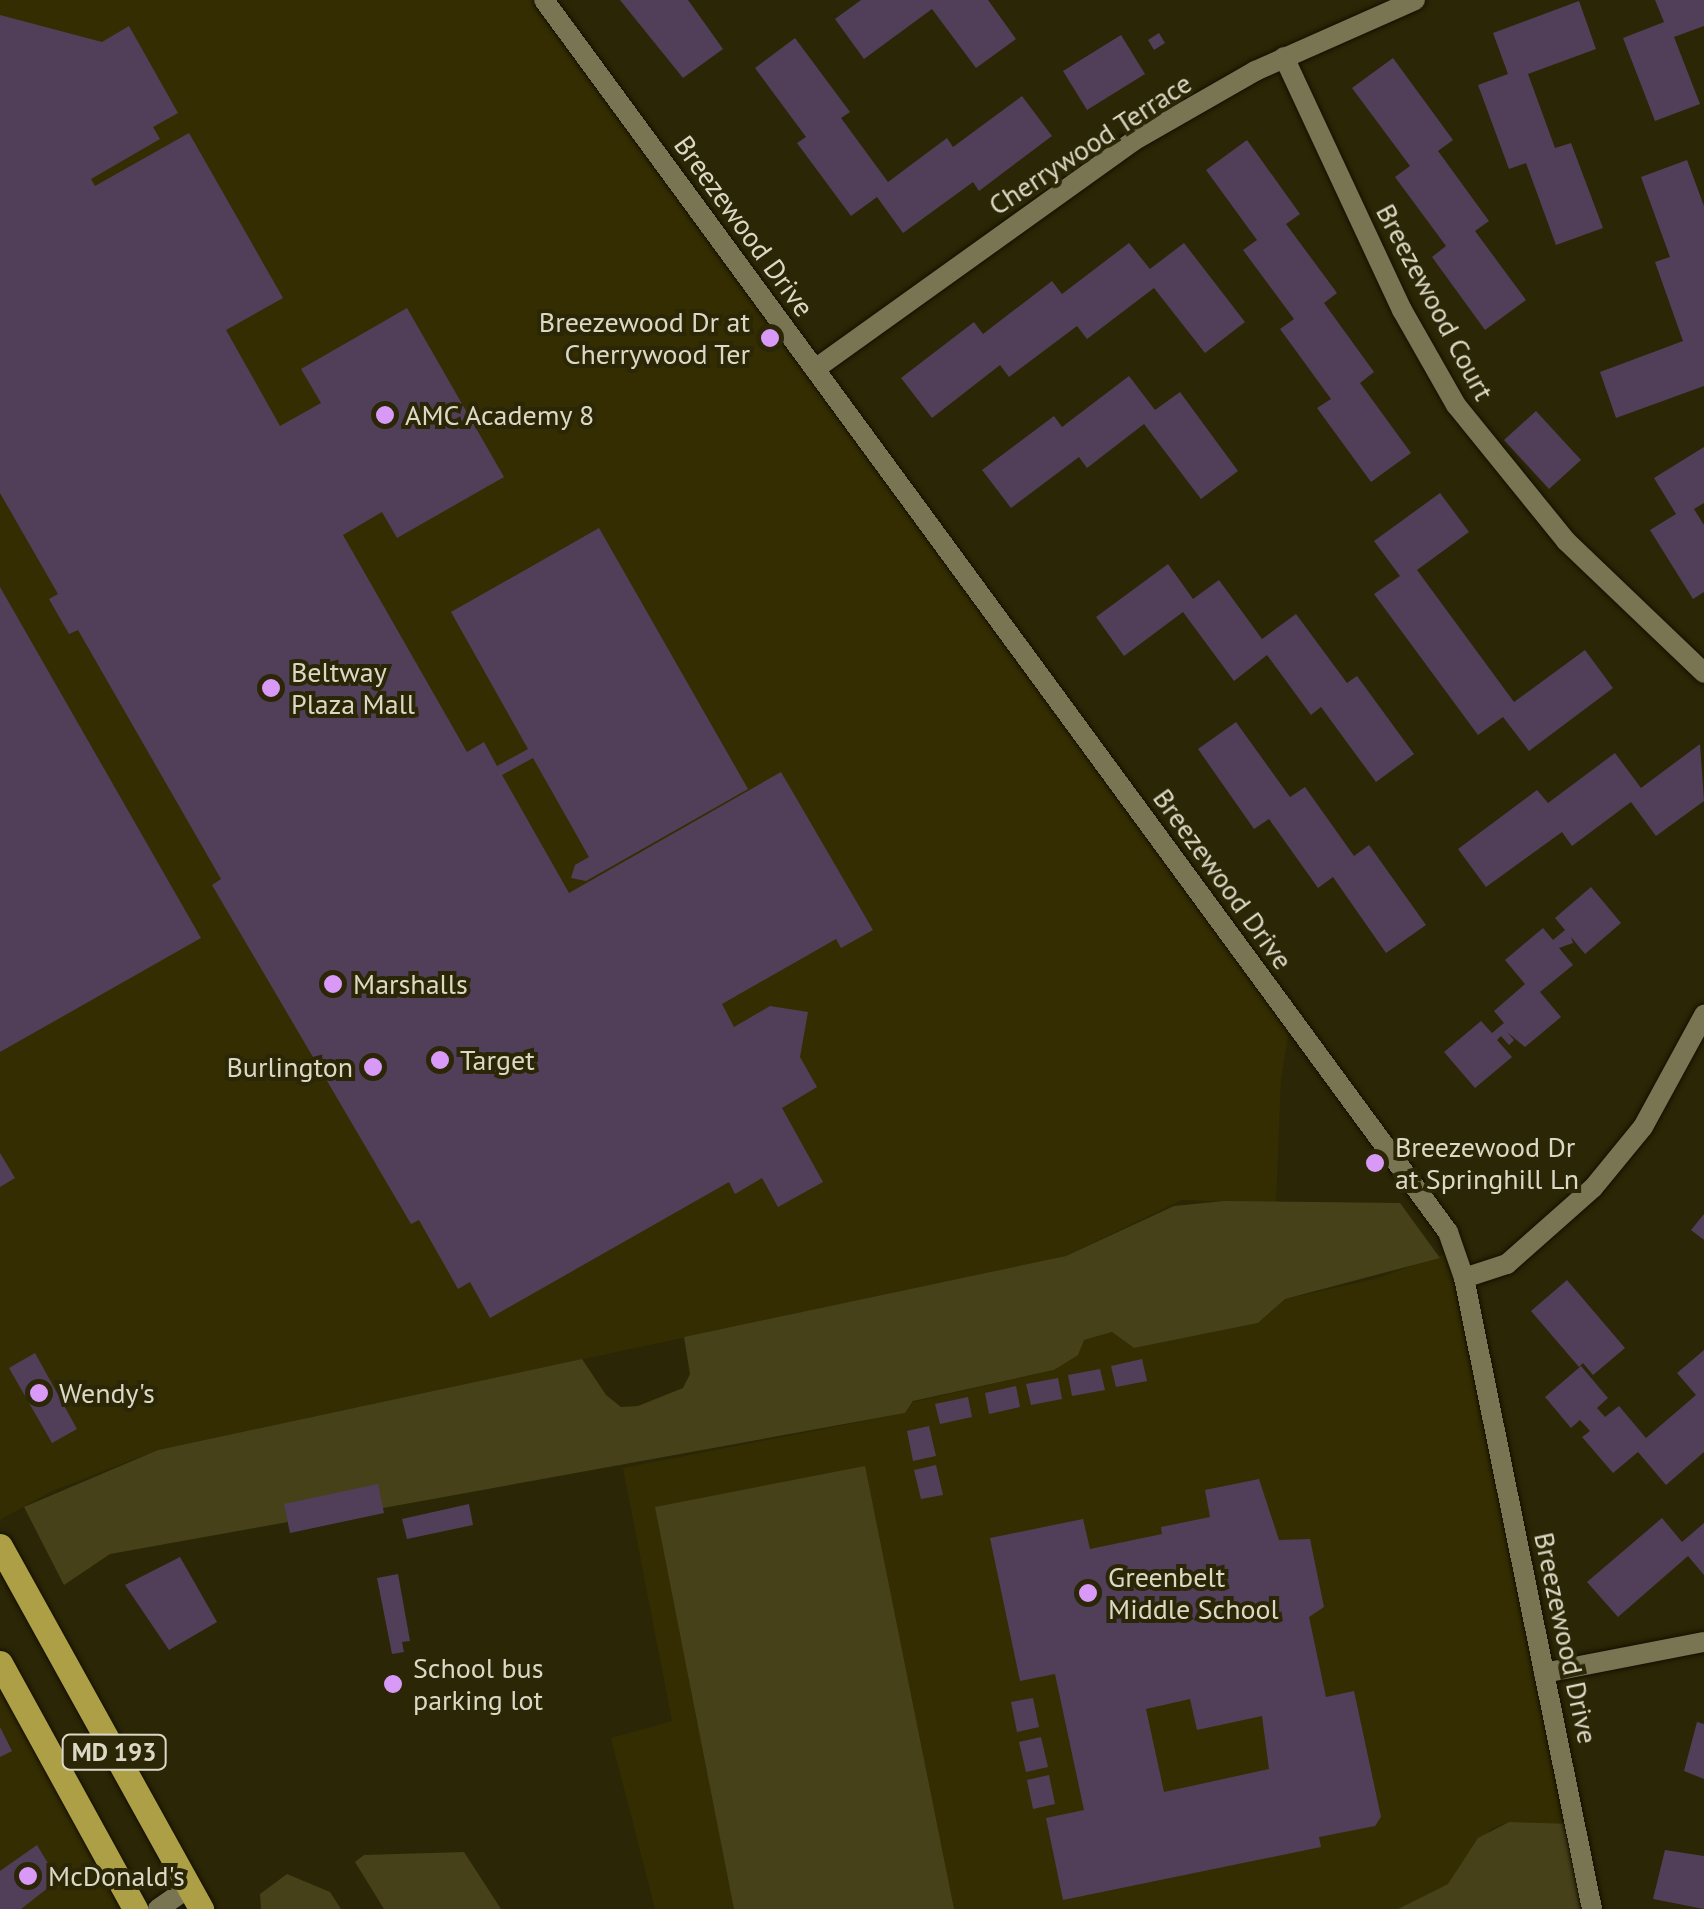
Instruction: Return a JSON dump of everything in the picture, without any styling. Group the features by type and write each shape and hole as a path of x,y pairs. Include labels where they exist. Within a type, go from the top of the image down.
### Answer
{"main road":[{"name":"MD 193","path":"0,1546 195,1898"},
{"name":"MD 193","path":"0,1663 135,1909"}],"street":[{"name":"Breezewood Drive","path":"544,0 1418,1189 1458,1250 1592,1909"},
{"name":"Cherrywood Terrace","path":"814,369 1133,141 1284,57 1415,0"},
{"name":"Breezewood Court","path":"1284,57 1402,310 1456,405 1566,541 1704,673"},
{"path":"1464,1278 1507,1264 1592,1188 1642,1127 1704,1015"},
{"path":"1544,1674 1704,1642"},
{"path":"158,1909 195,1898"}],"shaded area":[{"path":"0,0 544,0 1291,1019 1281,1079 1276,1204 1182,1200 1066,1256 158,1450 52,1491 0,1520"},
{"path":"1224,1201 1400,1203 1440,1258 1285,1299 1258,1323 1134,1348 1112,1332 1084,1340 1078,1355 1054,1370 913,1401 905,1413 383,1508 285,1504 288,1522 110,1554 64,1585 24,1507 158,1450 582,1359 606,1395 621,1407 638,1406 683,1388 690,1374 684,1337 1066,1256 1174,1206"},
{"name":"Greenbelt Middle School","path":"1457,1250 1576,1824 1509,1822 1491,1829 1448,1884 1398,1909 655,1909 611,1738 672,1721 623,1468 905,1413 913,1402 1054,1370 1084,1340 1112,1332 1134,1348 1258,1323 1285,1299 1375,1279"},
{"path":"865,1466 954,1909 734,1909 655,1507"},
{"path":"0,1663 135,1909 0,1909"},
{"path":"1509,1822 1576,1824 1592,1909 1398,1909 1448,1884 1478,1838"},
{"path":"464,1852 501,1909 384,1909 355,1862 364,1855"},
{"path":"287,1874 330,1892 341,1909 261,1909 260,1894"}],"building":[{"path":"620,0 688,0 723,49 683,78"},
{"path":"861,0 988,0 1016,39 976,68 932,9 864,59 835,19"},
{"path":"1655,0 1704,0 1704,26 1674,37 1700,104 1655,121 1623,38 1664,22"},
{"path":"1579,1 1596,49 1528,74 1555,148 1571,143 1603,228 1556,245 1526,163 1509,169 1478,85 1508,74 1493,33"},
{"name":"Beltway Plaza Mall","path":"0,15 102,42 129,26 178,113 153,127 160,139 91,179 95,186 189,133 283,298 226,330 280,426 321,403 301,369 407,308 504,477 397,538 382,512 343,535 467,752 484,742 497,766 528,749 451,612 599,528 748,789 586,881 571,878 575,865 589,857 533,758 502,775 569,893 781,772 873,930 841,948 836,939 722,1004 734,1027 770,1006 808,1012 800,1057 817,1087 782,1108 823,1182 778,1207 762,1178 735,1194 729,1182 490,1318 470,1282 458,1289 419,1220 411,1224 212,885 221,879 78,630 69,634 49,599 58,594 0,493"},
{"path":"1159,33 1165,43 1154,50 1148,40"},
{"path":"1121,35 1145,74 1087,110 1063,71"},
{"path":"795,38 850,112 841,118 888,182 947,138 953,147 1022,96 1052,136 979,191 973,182 903,233 877,197 851,216 797,143 806,137 755,68"},
{"path":"1393,58 1453,140 1438,151 1489,221 1475,231 1526,300 1485,330 1432,257 1446,246 1395,177 1410,166 1352,88"},
{"path":"1247,140 1300,214 1286,224 1337,293 1324,303 1374,372 1360,383 1411,453 1371,482 1317,408 1331,399 1280,329 1294,319 1243,250 1257,240 1206,170"},
{"path":"1687,160 1704,206 1704,386 1616,418 1600,372 1683,341 1655,262 1670,257 1641,177"},
{"path":"1129,243 1150,269 1184,243 1245,322 1205,353 1154,288 1087,339 1077,326 1009,377 1000,365 932,418 901,378 974,322 983,334 1052,281 1062,294"},
{"path":"1129,376 1155,410 1180,392 1238,471 1201,499 1144,424 1087,468 1079,457 1011,508 982,470 1054,416 1062,427"},
{"path":"1536,411 1581,460 1549,489 1504,440"},
{"path":"1704,447 1704,503 1694,509 1704,525 1704,592 1693,599 1650,530 1676,514 1654,478"},
{"path":"1440,493 1469,532 1417,570 1514,702 1585,650 1613,688 1529,751 1503,717 1478,735 1374,594 1400,576 1374,541"},
{"path":"1168,564 1193,599 1219,580 1262,639 1296,614 1347,683 1357,676 1414,754 1376,782 1321,707 1311,715 1267,655 1234,681 1183,612 1124,656 1096,617"},
{"path":"0,587 201,938 0,1052"},
{"path":"1236,722 1290,797 1305,787 1354,856 1369,845 1426,925 1386,953 1333,877 1318,888 1269,819 1254,829 1198,749"},
{"path":"1700,744 1704,801 1656,836 1631,802 1572,846 1562,832 1486,887 1458,849 1537,790 1548,803 1615,753 1641,788"},
{"path":"1591,887 1621,923 1585,954 1571,937 1573,943 1559,948 1573,965 1540,992 1561,1017 1525,1047 1507,1032 1514,1040 1509,1045 1501,1036 1497,1040 1512,1057 1475,1088 1444,1052 1481,1021 1492,1033 1504,1023 1494,1011 1525,984 1505,960 1543,928 1553,940 1565,930 1555,918"},
{"path":"0,1153 15,1178 0,1187"},
{"path":"1704,1214 1704,1240 1691,1230"},
{"path":"1567,1280 1625,1348 1593,1375 1583,1363 1579,1367 1531,1311"},
{"path":"1704,1350 1704,1452 1666,1485 1638,1452 1613,1473 1582,1437 1590,1431 1580,1420 1571,1428 1545,1397 1581,1366 1608,1398 1597,1408 1605,1417 1619,1406 1646,1438 1696,1395 1677,1373"},
{"name":"Wendy's","path":"35,1353 77,1429 52,1443 9,1368"},
{"path":"1142,1359 1147,1381 1116,1387 1111,1366"},
{"path":"1100,1369 1105,1390 1072,1396 1068,1375"},
{"path":"1058,1378 1062,1399 1031,1405 1026,1384"},
{"path":"1016,1386 1020,1407 989,1414 985,1393"},
{"path":"968,1397 972,1417 940,1424 935,1404"},
{"path":"929,1426 936,1456 913,1461 907,1431"},
{"path":"936,1465 943,1495 921,1499 914,1470"},
{"name":"Greenbelt Middle School","path":"1259,1479 1279,1540 1310,1539 1324,1607 1309,1617 1326,1697 1354,1691 1381,1817 1375,1826 1319,1837 1321,1847 1063,1900 1046,1818 1084,1810 1055,1674 1020,1681 990,1538 1083,1519 1090,1549 1162,1534 1161,1527 1210,1517 1205,1490","holes":["1190,1699 1197,1730 1262,1716 1269,1769 1164,1792 1146,1709"]},
{"path":"378,1484 384,1513 290,1533 284,1504"},
{"path":"469,1504 473,1525 407,1539 402,1519"},
{"path":"1662,1518 1682,1542 1704,1523 1704,1575 1688,1556 1618,1617 1587,1582"},
{"path":"180,1557 217,1622 169,1650 125,1585"},
{"path":"398,1574 410,1641 402,1642 404,1652 392,1654 377,1578"},
{"path":"1033,1698 1039,1727 1017,1732 1011,1702"},
{"path":"1697,1722 1704,1724 1704,1779 1684,1771"},
{"path":"0,1727 12,1751 0,1757"},
{"path":"1041,1737 1048,1767 1026,1772 1019,1742"},
{"path":"1049,1775 1055,1804 1033,1809 1027,1780"},
{"name":"McDonald's","path":"37,1845 58,1880 21,1909 0,1909 0,1871"},
{"path":"1665,1850 1704,1856 1704,1909 1653,1899"}],"place":[{"name":"Breezewood Dr at Cherrywood Ter","path":"770,338"},
{"name":"AMC Academy 8","path":"385,415"},
{"name":"Beltway Plaza Mall","path":"271,688"},
{"name":"Marshalls","path":"333,984"},
{"name":"Target","path":"440,1060"},
{"name":"Burlington","path":"373,1067"},
{"name":"Breezewood Dr at Springhill Ln","path":"1375,1163"},
{"name":"Wendy's","path":"39,1393"},
{"name":"Greenbelt Middle School","path":"1088,1593"},
{"name":"School bus parking lot","path":"393,1684"},
{"name":"McDonald's","path":"28,1876"}]}
